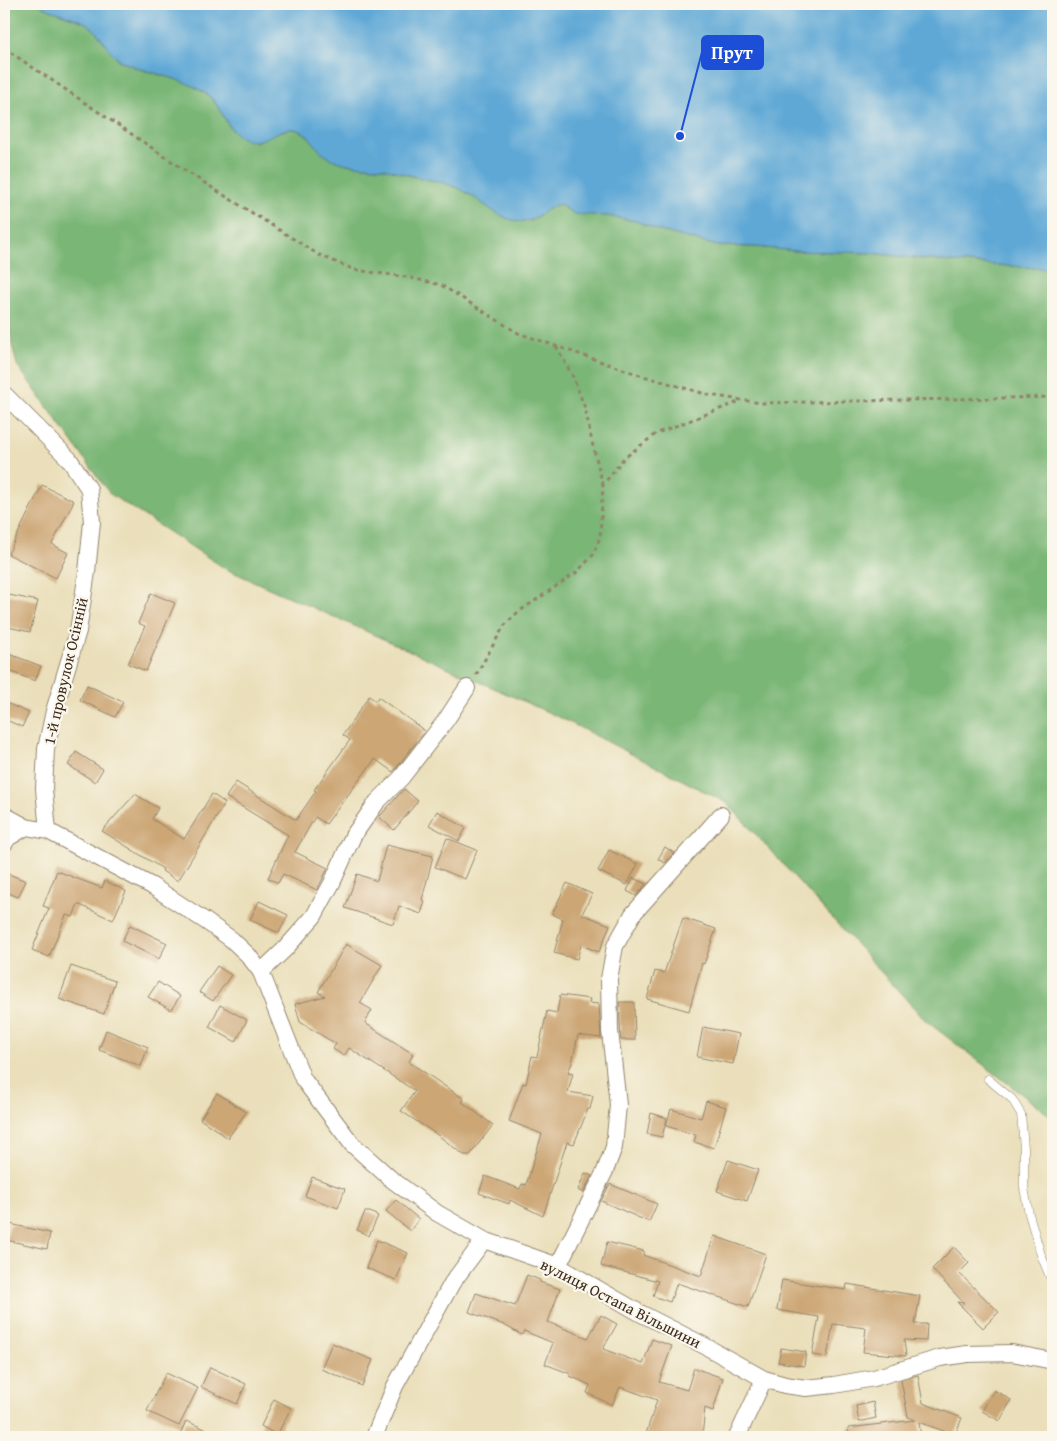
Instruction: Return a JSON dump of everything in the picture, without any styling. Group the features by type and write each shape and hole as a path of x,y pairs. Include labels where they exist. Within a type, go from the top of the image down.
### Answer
{"street":[{"name":"1-й провулок Осінній","path":"4,394 69,459 89,488 92,522 78,631 54,711 46,749 44,789 48,831"},
{"path":"261,972 314,916 332,883 353,836 377,802 401,778 446,720 467,688"},
{"name":"вулиця Остапа Вільшини","path":"4,815 26,827 48,831 152,886 231,939 248,955 261,972 303,1079 352,1144 391,1179 437,1213 484,1240 558,1266 640,1313 764,1379 785,1386 806,1388 874,1378 940,1358 958,1355 1012,1353 1052,1360"},
{"path":"558,1266 605,1172 614,1147 618,1105 610,1031 609,979 615,946 633,914 720,815"},
{"path":"4,844 8,838 26,827"},
{"path":"374,1437 395,1386 442,1300 452,1283 484,1240"},
{"path":"737,1437 764,1379"}],"lane":[{"path":"988,1079 1012,1099 1020,1114 1024,1148 1024,1188 1029,1214 1041,1255 1053,1284"}],"path":[{"path":"4,48 192,175 319,255 356,270 407,277 441,285 518,333 640,375 709,395 760,403 1053,397"},
{"path":"467,688 487,658 504,626 517,612 577,572 593,555 600,537 603,485 585,408 573,377 555,346"},
{"path":"603,485 623,458 657,433 741,400"}],"green space":[{"path":"4,4 39,4 88,24 103,39 118,60 139,69 189,83 209,96 231,129 256,142 273,133 290,129 300,130 313,140 325,155 347,164 385,168 438,181 461,189 504,217 532,221 551,206 560,204 566,209 636,221 657,230 718,246 871,253 939,261 1053,269 1053,1118 925,1020 727,803 561,718 226,569 110,494 17,365 12,345 4,262"}],"water":[{"path":"39,4 1053,4 1053,269 939,261 871,253 718,246 657,230 636,221 608,216 574,214 560,204 528,221 508,219 467,193 449,185 384,168 339,162 325,155 310,138 298,130 284,130 257,141 244,139 233,131 214,101 199,89 121,61 89,25"}],"building":[{"path":"42,485 74,501 52,544 68,553 56,578 8,554"},
{"path":"151,593 175,603 146,671 128,664 145,626 138,623"},
{"path":"9,595 38,601 30,632 4,626"},
{"path":"4,652 41,666 35,681 4,669"},
{"path":"87,685 123,702 115,717 80,700"},
{"path":"369,696 376,701 378,697 425,731 393,772 375,759 326,824 315,817 295,852 328,868 317,890 283,874 278,883 268,878 288,835 226,797 236,782 296,820 316,791 314,790 350,740 343,735"},
{"path":"4,702 29,713 22,727 4,719"},
{"path":"76,752 103,769 95,782 68,765"},
{"path":"404,789 418,801 394,830 379,817"},
{"path":"135,794 158,808 152,819 184,839 212,794 225,803 178,881 162,871 163,869 102,831"},
{"path":"437,811 466,828 459,841 429,825"},
{"path":"447,838 477,850 465,879 435,867"},
{"path":"386,845 433,856 422,900 425,901 421,914 399,906 393,924 345,908 357,874 377,881"},
{"path":"665,847 674,853 665,863 658,859"},
{"path":"609,850 638,864 627,885 598,871"},
{"path":"57,871 102,888 105,881 126,891 113,920 78,904 73,917 66,915 49,957 32,950 49,908 43,906"},
{"path":"4,872 26,881 18,897 4,891"},
{"path":"633,878 646,884 636,896 627,891"},
{"path":"567,883 592,894 582,914 610,925 599,952 581,945 577,959 554,953 563,919 552,914"},
{"path":"259,901 288,915 279,933 250,920"},
{"path":"683,918 716,929 704,964 702,963 689,1011 647,999 655,971 664,973"},
{"path":"130,925 167,943 159,959 122,941"},
{"path":"346,944 382,965 360,1003 372,1010 365,1023 413,1054 409,1062 464,1099 462,1102 493,1125 470,1155 464,1155 401,1111 415,1091 349,1048 344,1056 333,1049 336,1044 300,1022 295,1004 325,996 318,992"},
{"path":"71,966 115,981 104,1014 59,999"},
{"path":"217,966 231,975 213,1001 199,992"},
{"path":"158,982 180,996 171,1010 148,997"},
{"path":"560,995 590,999 589,1003 599,1004 601,1038 578,1035 572,1063 568,1072 573,1073 568,1092 593,1096 590,1109 588,1109 574,1144 567,1142 543,1216 510,1200 509,1204 479,1193 485,1176 520,1189 522,1184 526,1185 542,1134 509,1121 523,1083 526,1084 532,1056 537,1057 547,1011 557,1013"},
{"path":"619,1002 634,1002 635,1040 621,1040"},
{"path":"220,1005 247,1020 236,1042 209,1027"},
{"path":"703,1027 739,1034 733,1064 697,1057"},
{"path":"106,1030 148,1047 141,1066 99,1050"},
{"path":"217,1093 246,1112 228,1138 200,1119"},
{"path":"706,1101 726,1107 714,1148 694,1142 696,1135 666,1126 671,1109 701,1118"},
{"path":"651,1113 667,1118 662,1137 647,1134"},
{"path":"728,1160 758,1170 747,1201 717,1191"},
{"path":"585,1173 592,1176 583,1193 578,1190"},
{"path":"312,1177 345,1189 338,1208 305,1196"},
{"path":"610,1184 657,1204 649,1222 601,1201"},
{"path":"396,1200 419,1219 410,1231 386,1211"},
{"path":"365,1212 378,1216 369,1236 357,1230"},
{"path":"10,1224 50,1233 47,1249 6,1240"},
{"path":"714,1236 766,1254 748,1307 677,1283 670,1302 653,1296 658,1281 601,1266 607,1242 644,1251 643,1255 701,1276"},
{"path":"377,1240 408,1253 396,1280 366,1268"},
{"path":"954,1247 969,1263 959,1273 999,1312 983,1328 957,1302 964,1303 932,1269"},
{"path":"527,1275 560,1289 548,1322 588,1338 601,1315 617,1324 603,1349 643,1364 652,1339 672,1346 659,1382 687,1390 694,1368 723,1378 713,1411 705,1408 702,1437 645,1437 657,1400 620,1387 612,1405 587,1393 590,1385 570,1376 571,1374 545,1364 553,1343 524,1331 522,1335 504,1325 469,1312 476,1293 515,1306"},
{"path":"782,1280 846,1290 847,1284 920,1296 915,1324 927,1324 926,1341 904,1340 906,1356 863,1352 866,1328 833,1324 827,1357 812,1355 819,1317 777,1310"},
{"path":"332,1343 373,1360 362,1386 321,1369"},
{"path":"781,1348 806,1352 804,1366 778,1362"},
{"path":"210,1367 246,1384 237,1404 201,1387"},
{"path":"166,1373 198,1388 179,1426 147,1411"},
{"path":"918,1375 923,1403 962,1418 955,1435 919,1422 921,1437 849,1437 848,1428 915,1420 908,1417 901,1380"},
{"path":"994,1390 1011,1400 1000,1421 982,1411"},
{"path":"274,1399 291,1408 277,1435 261,1426"},
{"path":"873,1402 876,1418 859,1422 856,1406"},
{"path":"186,1421 224,1437 179,1437"}],"place":[{"name":"Прут","path":"680,136"}]}
